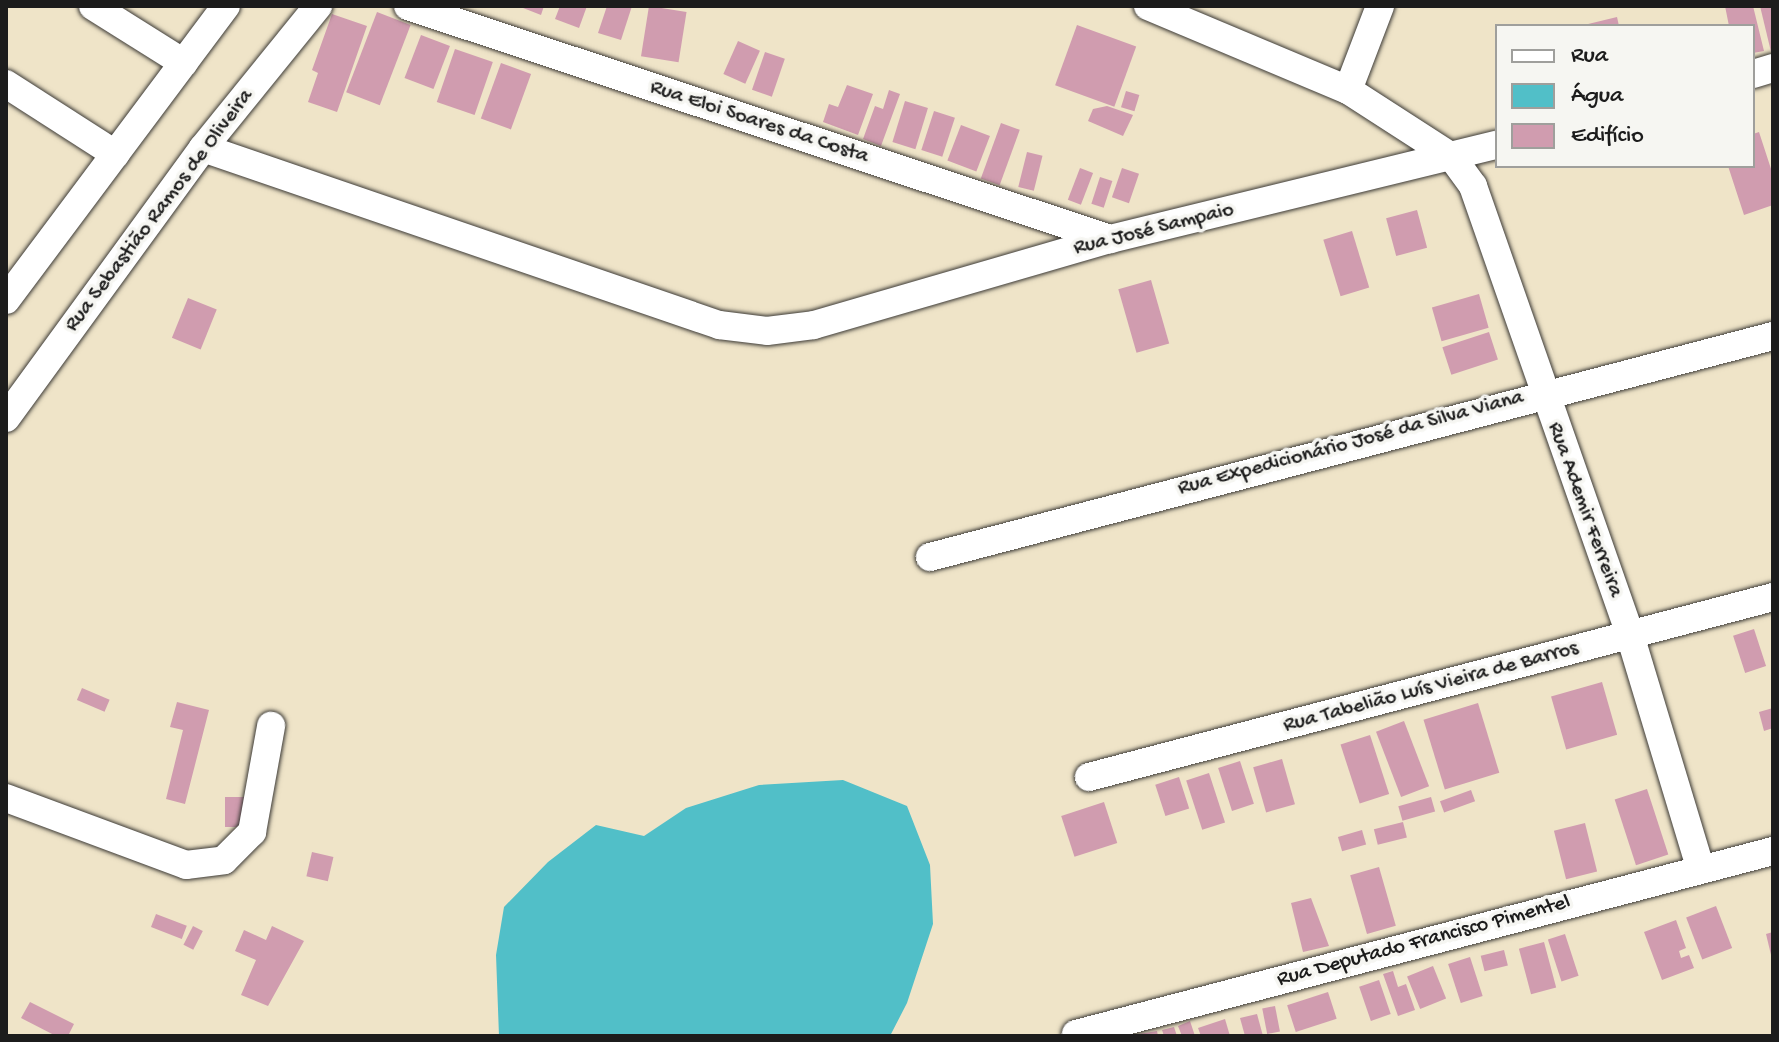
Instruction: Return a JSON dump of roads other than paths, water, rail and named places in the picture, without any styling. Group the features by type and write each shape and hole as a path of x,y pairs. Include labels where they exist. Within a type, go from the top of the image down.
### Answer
{"street":[{"path":"93,6 184,63"},
{"path":"11,282 115,154 226,6"},
{"name":"Rua Sebastião Ramos de Oliveira","path":"6,418 203,148 318,6"},
{"name":"Rua Eloi Soares da Costa","path":"408,6 1110,239"},
{"path":"1148,6 1348,90 1452,157"},
{"path":"1348,90 1380,6"},
{"path":"6,84 115,154"},
{"name":"Rua José Sampaio","path":"203,148 719,325 767,331 814,325 1110,239 1495,146"},
{"name":"Rua Ademir Ferreira","path":"1452,157 1484,214 1541,393 1630,635 1701,870"},
{"name":"Rua Expedicionário José da Silva Viana","path":"930,557 1541,393 1773,336"},
{"name":"Rua Tabelião Luís Vieira de Barros","path":"1089,777 1773,597"},
{"path":"6,798 186,865 224,860 252,832 271,726"},
{"name":"Rua Deputado Francisco Pimentel","path":"1076,1034 1773,851"}],"water":[{"path":"843,780 907,806 930,865 933,924 907,1003 890,1036 499,1036 496,955 504,907 548,862 596,825 644,836 686,808 759,785"}]}
